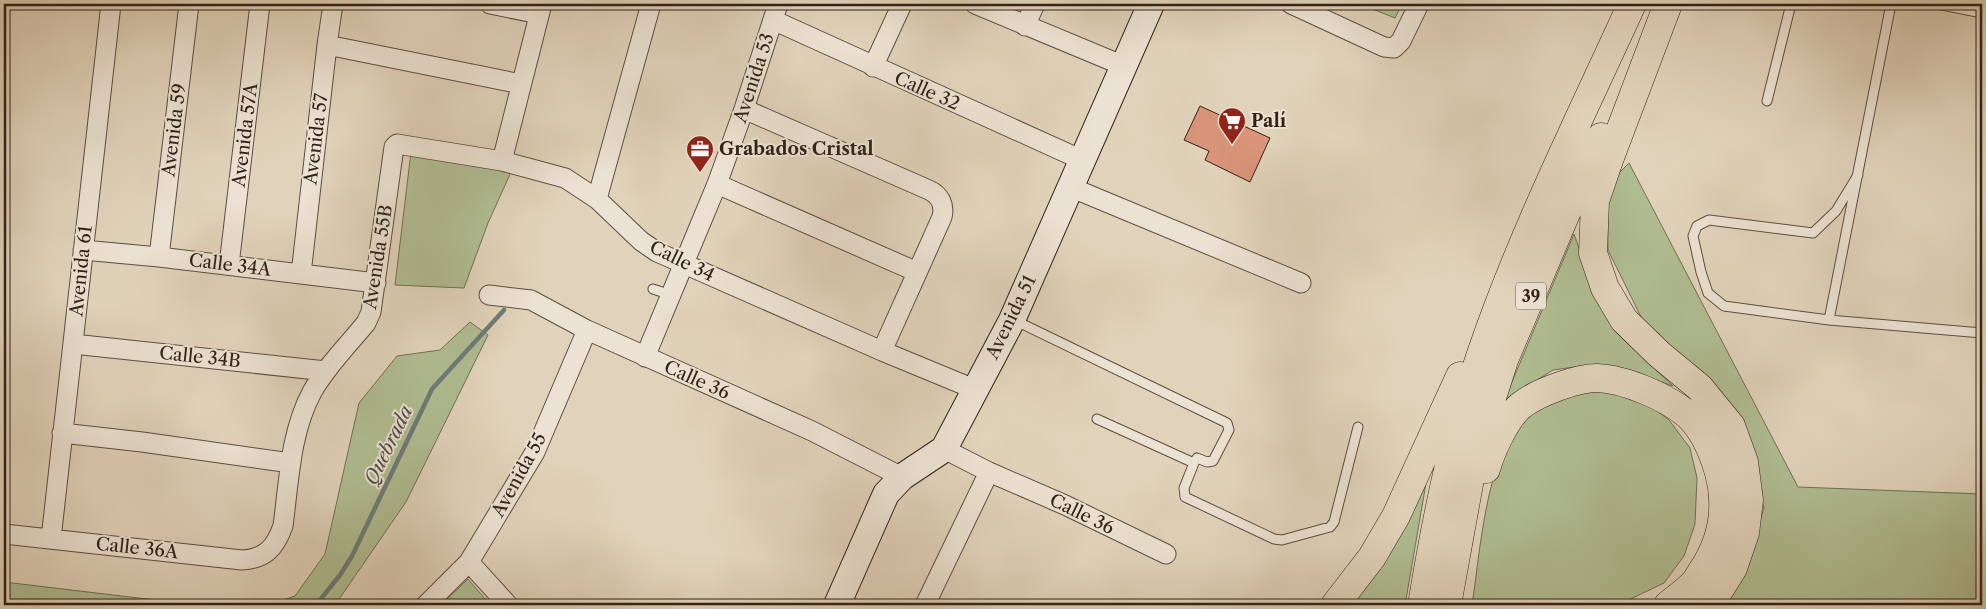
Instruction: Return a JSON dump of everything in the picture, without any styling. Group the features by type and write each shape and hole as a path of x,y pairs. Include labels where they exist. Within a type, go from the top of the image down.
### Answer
{"highway":[{"name":"39","path":"1422,605 1433,535 1452,453 1482,352 1526,237 1632,4"},
{"name":"39","path":"1448,599 1475,451 1504,360 1575,192 1667,4"},
{"path":"1667,4 1595,201 1593,252 1604,288 1624,320 1659,354 1700,388 1731,426 1744,462 1748,500 1745,534 1733,568 1710,605"},
{"path":"1335,605 1372,557 1396,516 1463,368 1526,237"},
{"path":"1448,599 1490,455 1505,426 1521,404 1544,391 1597,378 1624,383 1659,396 1690,418 1711,447 1722,479 1724,514 1718,543 1692,586 1668,605"}],"street":[{"name":"Avenida 61","path":"51,539 111,4"},
{"name":"Avenida 59","path":"159,257 189,4"},
{"name":"Avenida 57A","path":"229,265 260,4"},
{"name":"Avenida 57","path":"301,274 327,45 334,4"},
{"path":"490,4 541,9 502,161"},
{"path":"597,199 651,4"},
{"path":"873,67 902,4"},
{"path":"975,4 1124,66"},
{"path":"1025,26 1035,4"},
{"name":"Avenida 51","path":"837,605 886,494 902,477 944,449 1012,320 1152,4"},
{"path":"1291,4 1384,47 1394,48 1401,41 1420,4"},
{"name":"Calle 32","path":"775,12 873,67 1082,160"},
{"name":"Avenida 53","path":"646,357 662,292 685,264 744,109 775,12"},
{"path":"327,45 521,84"},
{"path":"744,109 929,190 936,194 941,202 942,217 882,351"},
{"name":"Calle 34","path":"396,145 502,161 560,176 597,199 641,241 657,252 882,351 974,389"},
{"name":"Avenida 55B","path":"268,552 277,541 283,526 291,462 300,420 313,391 326,371 367,320 372,308 396,145"},
{"path":"717,184 917,272"},
{"path":"1070,187 1301,283"},
{"name":"Calle 34A","path":"83,250 376,282"},
{"name":"Calle 36","path":"489,295 531,300 588,330 812,431 902,477"},
{"name":"Avenida 55","path":"426,605 469,562 535,452 588,330"},
{"name":"Calle 34B","path":"73,344 326,371"},
{"path":"62,433 291,462"},
{"name":"Calle 36","path":"944,449 989,472 1065,505 1166,554"},
{"path":"925,605 989,472"},
{"name":"Calle 36A","path":"4,534 242,560 252,559 268,552"},
{"path":"469,562 508,605"}],"lane":[{"path":"1767,101 1791,4"},
{"path":"1829,320 1891,4"},
{"path":"1937,4 1982,13"},
{"path":"1858,175 1836,211 1813,233 1709,220 1697,226 1693,236 1708,293 1724,306 1829,320 1982,333"},
{"path":"1012,320 1227,423 1229,430 1213,461 1206,462 1197,458 1194,463 1184,488 1185,497 1265,535 1282,540 1330,527 1334,522 1358,428"},
{"path":"1097,419 1194,463"}],"green space":[{"path":"1360,4 1402,4 1395,18"},
{"path":"411,152 511,172 488,223 464,288 395,285"},
{"path":"1629,163 1798,487 1982,494 1982,605 1719,605 1743,573 1764,508 1744,437 1642,319 1608,250 1607,185"},
{"path":"1574,234 1599,305 1617,333 1673,386 1625,369 1588,365 1553,370 1504,401"},
{"path":"470,322 488,335 406,502 335,605 269,605 295,596 325,554 359,403 397,356 440,350"},
{"path":"1606,391 1645,402 1669,420 1690,448 1697,478 1695,524 1684,556 1664,583 1618,605 1472,605 1487,506 1501,455 1511,434 1530,413 1554,401 1587,392"},
{"path":"1429,466 1405,605 1339,605"},
{"path":"468,579 489,605 441,605"},
{"path":"4,582 197,605 4,605"}],"building":[{"name":"Palí","path":"1200,106 1270,138 1250,182 1205,160 1209,151 1184,140"}],"waterway":[{"name":"Quebrada","path":"316,605 340,575 352,556 432,389 504,310"}],"place":[{"name":"Palí","path":"1232,145"},
{"name":"Grabados Cristal","path":"700,173"}]}
